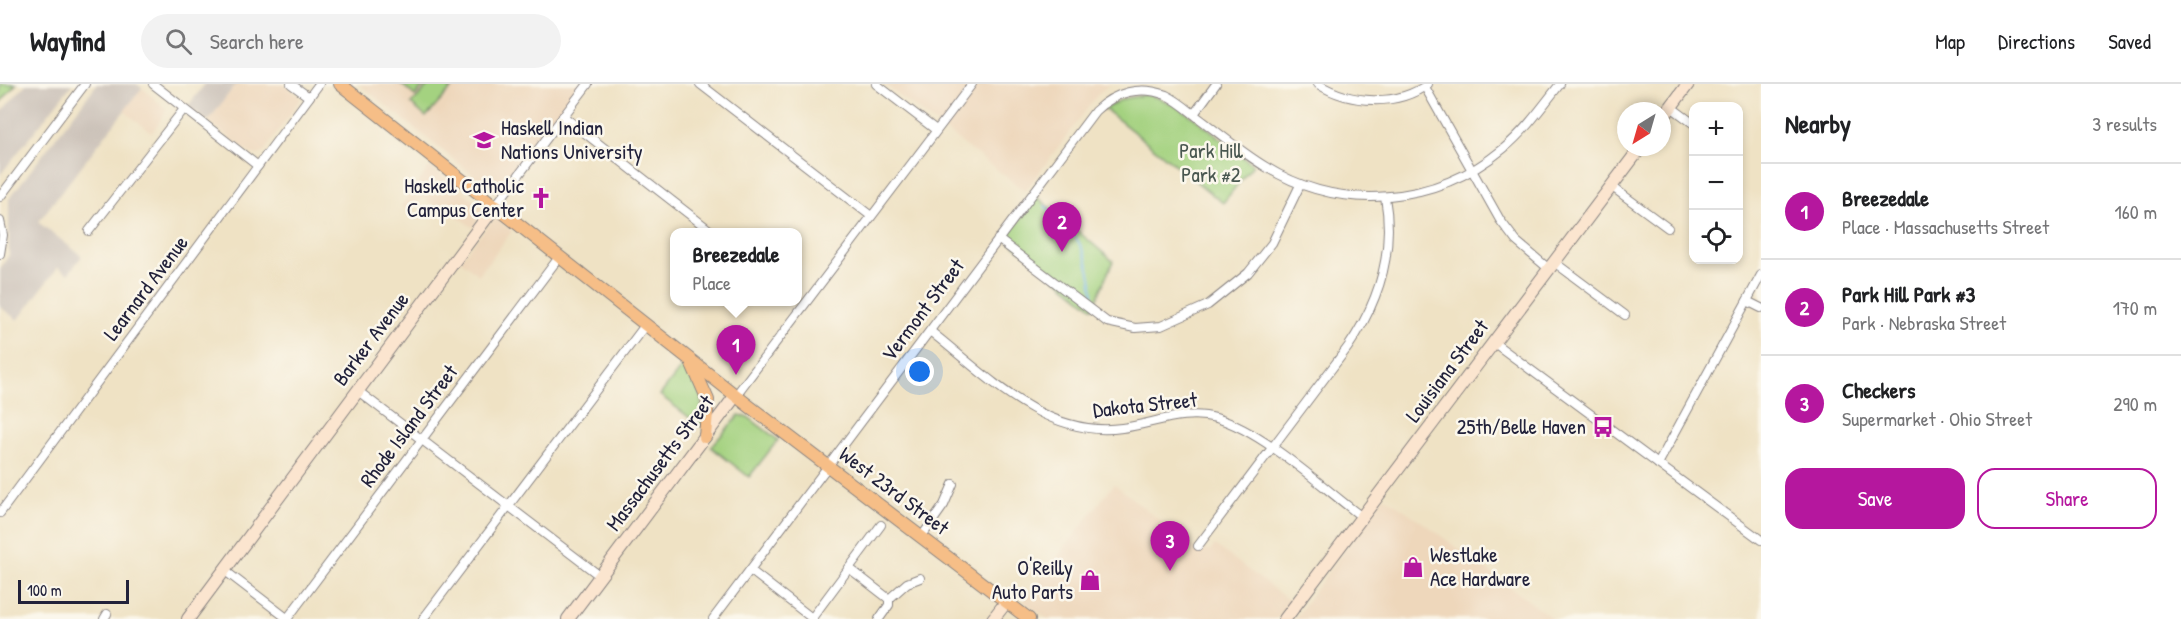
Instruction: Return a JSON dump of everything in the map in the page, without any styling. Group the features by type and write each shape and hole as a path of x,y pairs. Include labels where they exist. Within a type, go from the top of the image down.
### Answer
{"main road":[{"name":"West 23rd Street","path":"340,84 736,395 1029,619"},
{"path":"1671,107 1688,84"},
{"name":"Louisiana Street","path":"1285,619 1634,156"},
{"name":"Barker Avenue","path":"188,619 496,205"},
{"path":"686,356 699,375 708,400 705,437"},
{"name":"Massachusetts Street","path":"568,619 736,395"},
{"path":"993,619 1007,601"}],"street":[{"path":"0,197 85,84"},
{"path":"153,84 258,166"},
{"path":"291,84 309,97"},
{"name":"Learnard Avenue","path":"0,513 319,84"},
{"name":"Barker Avenue","path":"496,205 588,84"},
{"path":"700,84 871,216"},
{"path":"876,84 936,130"},
{"name":"Massachusetts Street","path":"802,301 871,216 972,84"},
{"path":"1194,114 1216,84"},
{"path":"1318,84 1347,97 1374,100 1399,96 1426,85 1507,230 1525,250 1625,315"},
{"name":"Vermont Street","path":"713,619 1095,111 1110,99 1129,91 1150,91 1168,96 1259,162 1300,185 1347,196 1385,197 1432,188 1473,171 1513,140 1560,84"},
{"path":"1671,107 1689,120"},
{"path":"89,231 184,109"},
{"path":"563,116 707,228"},
{"path":"999,239 1107,322 1135,328 1161,326 1208,305 1248,273 1272,243 1300,185"},
{"path":"1611,186 1668,228"},
{"path":"1198,546 1348,347 1369,313 1387,254 1388,216 1385,197"},
{"path":"0,221 3,235 0,254"},
{"name":"Rhode Island Street","path":"287,619 560,256"},
{"path":"1658,464 1761,275"},
{"path":"1747,301 1761,308"},
{"name":"Massachusetts Street","path":"736,395 798,306"},
{"path":"423,619 646,324"},
{"name":"Dakota Street","path":"930,331 1022,402 1055,421 1083,428 1109,429 1180,416 1203,416 1242,429 1362,517"},
{"path":"1493,342 1761,540"},
{"path":"358,390 600,576"},
{"path":"922,536 944,506 953,484"},
{"path":"750,570 812,619 881,525"},
{"path":"849,568 889,599"},
{"path":"224,570 287,619"},
{"path":"879,619 889,605 889,599 907,583 920,578"}],"shaded area":[{"path":"26,84 72,84 0,175 0,113"},
{"path":"97,84 137,84 142,88 38,222 82,256 68,274 58,267 18,320 0,307 0,269 9,255 9,199"},
{"path":"205,84 236,84 208,121 188,106"},
{"path":"236,84 284,84 301,98 264,152 258,155 251,154 208,121"},
{"name":"Haskell Indian Nations University","path":"359,84 582,84 497,194"},
{"path":"884,84 1110,84 1099,93 1025,191"},
{"path":"142,88 167,110 152,133 124,111"},
{"path":"430,166 480,205 482,212 473,228 440,203 437,207 423,197 411,213 401,206"},
{"path":"493,219 497,219 512,231 479,275 460,260"},
{"path":"1114,484 1198,551 1211,550 1215,545 1291,602 1276,619 1047,619 1023,601"},
{"path":"1384,496 1425,524 1553,619 1294,619"}],"green space":[{"path":"0,84 16,84 0,103"},
{"path":"401,84 426,84 415,96"},
{"path":"430,84 450,84 453,87 426,117 411,104"},
{"name":"Park Hill Park #2","path":"1144,95 1158,98 1187,113 1253,165 1223,203 1105,109 1122,99"},
{"path":"1037,197 1113,261 1093,308 1009,241 1010,232"},
{"path":"683,365 698,385 702,427 660,395"},
{"path":"739,415 748,417 778,440 749,477 711,447"}],"waterway":[{"path":"1045,206 1080,244 1090,271 1093,298"}],"place":[{"name":"Haskell Indian Nations University","path":"484,140"},
{"name":"Haskell Catholic Campus Center","path":"541,198"},
{"name":"Park Hill Park #3","path":"1062,252"},
{"name":"Breezedale","path":"736,375"},
{"name":"25th/Belle Haven","path":"1603,427"},
{"name":"Westlake Ace Hardware","path":"1413,567"},
{"name":"Checkers","path":"1170,571"},
{"name":"O'Reilly Auto Parts","path":"1090,580"}]}
